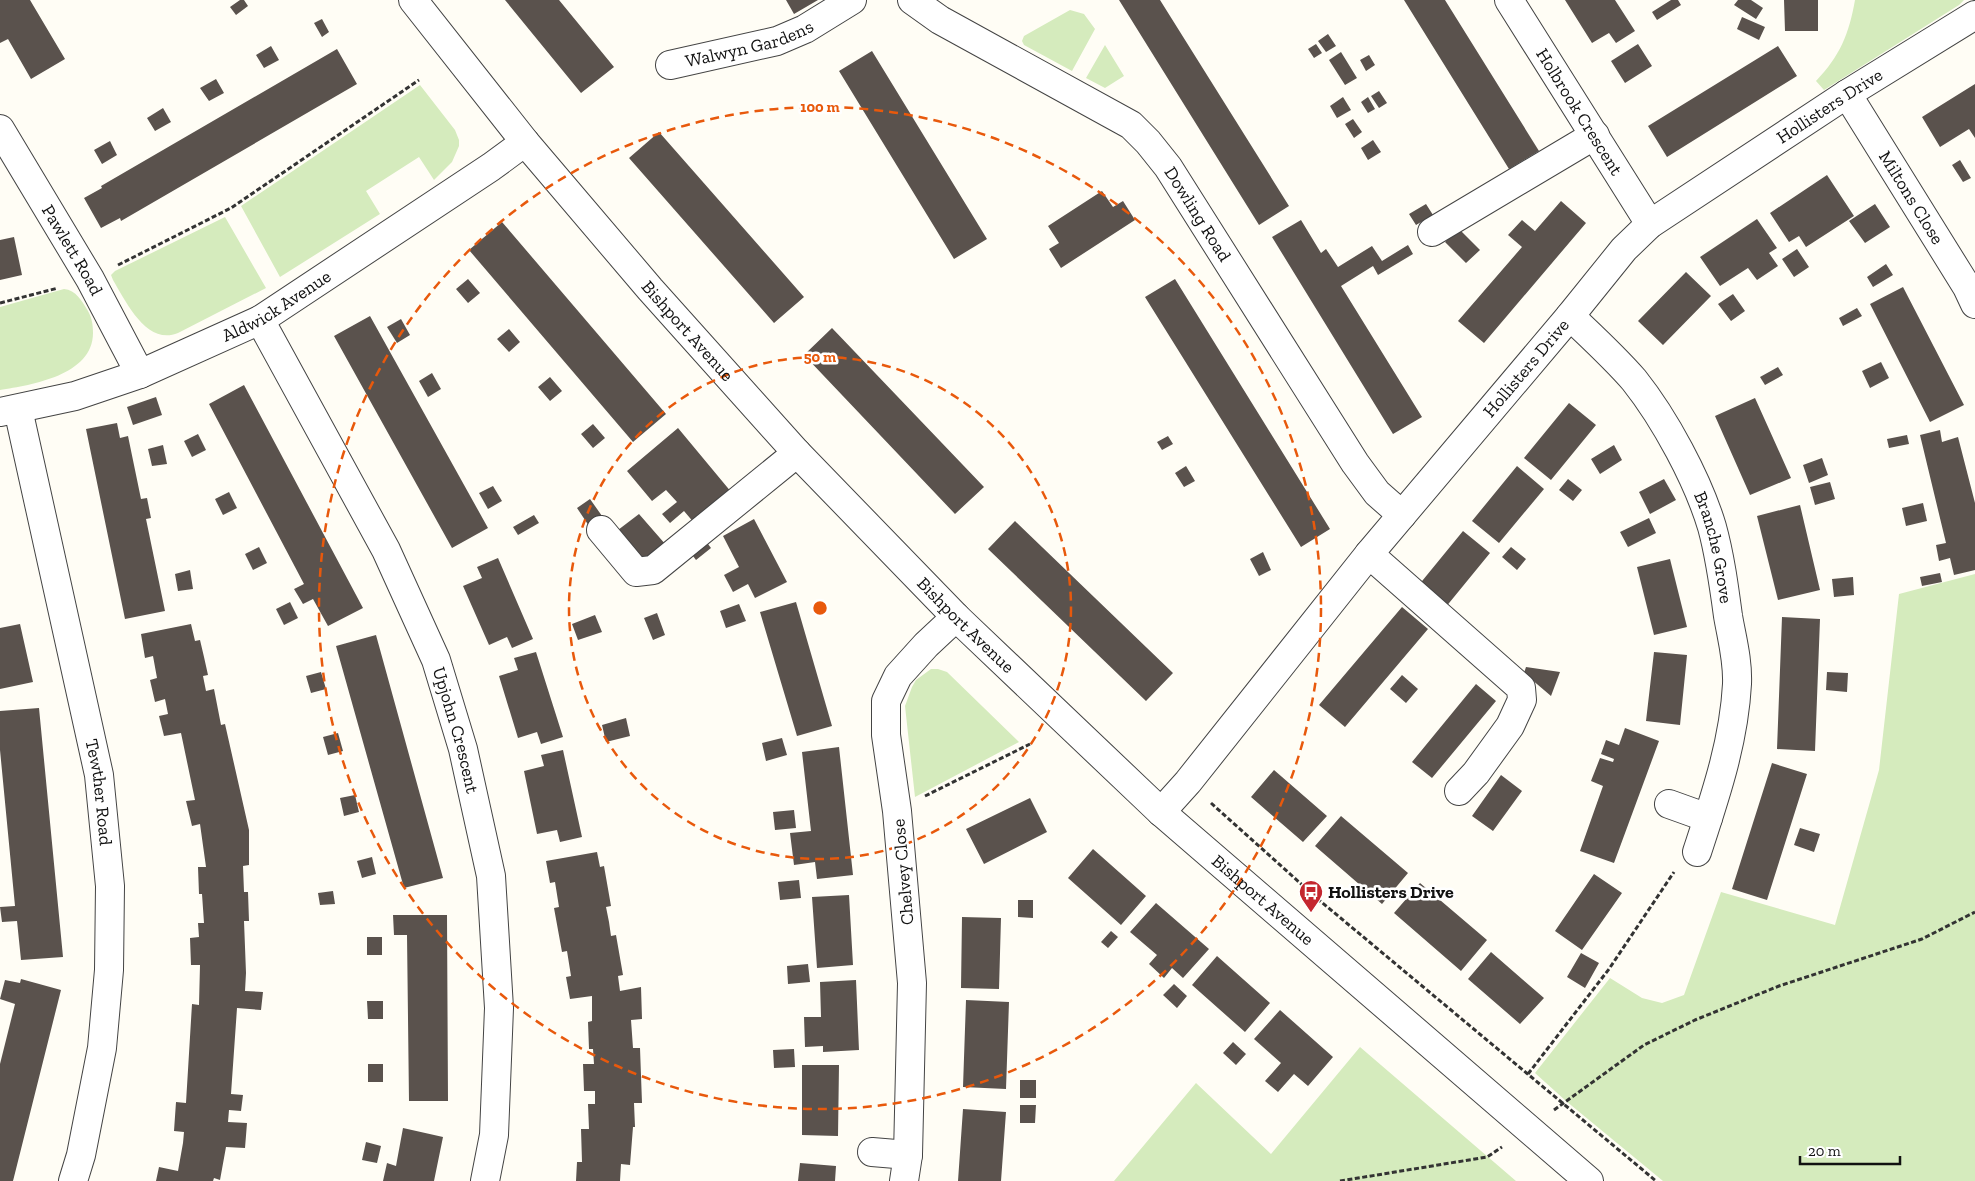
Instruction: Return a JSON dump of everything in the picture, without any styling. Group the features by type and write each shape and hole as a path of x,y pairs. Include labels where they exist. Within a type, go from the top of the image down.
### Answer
{"street":[{"name":"Bishport Avenue","path":"413,0 525,142 650,289 797,454 956,617 1161,812 1589,1181"},
{"name":"Walwyn Gardens","path":"670,65 777,41 805,29 852,0"},
{"name":"Dowling Road","path":"912,0 940,20 1131,125 1148,142 1173,175 1355,463 1377,493 1402,515"},
{"name":"Holbrook Crescent","path":"1509,0 1650,224"},
{"name":"Hollisters Drive","path":"1161,812 1188,782 1369,554 1570,316 1624,249 1650,224 1846,94 1975,15"},
{"name":"Miltons Close","path":"1846,94 1967,288 1975,304"},
{"name":"Pawlett Road","path":"0,129 90,279 140,374"},
{"path":"1432,232 1595,135"},
{"name":"Aldwick Avenue","path":"9,411 74,396 140,374 260,320 491,167 525,142"},
{"name":"Branche Grove","path":"1570,316 1609,352 1635,382 1653,408 1685,464 1711,526 1720,558 1735,648 1737,682 1728,750 1719,788 1697,852"},
{"name":"Upjohn Crescent","path":"260,320 386,550 436,660 463,749 490,876 499,1008 494,1134 485,1181"},
{"name":"Tewther Road","path":"9,411 99,775 110,886 109,970 102,1048 81,1155 73,1181"},
{"path":"601,530 636,572 653,570 797,454"},
{"path":"1369,554 1521,688 1522,700 1510,726 1476,773 1460,791"},
{"name":"Chelvey Close","path":"872,1152 906,1168 912,983 897,811 886,736 886,701 898,676 956,617"},
{"path":"1669,804 1708,818"}],"path":[{"path":"0,303 90,279 231,208 419,80"},
{"path":"897,811 1030,744"},
{"path":"1188,782 1319,900 1656,1181"},
{"path":"1528,1074 1608,969 1672,875 1697,852"},
{"path":"1562,1104 1644,1045 1695,1020 1779,986 1922,939 1975,912"},
{"path":"1340,1181 1487,1157 1493,1153"}],"green space":[{"path":"1855,0 1964,0 1959,5 1824,90 1816,81 1831,63 1842,44 1850,23"},
{"path":"1070,10 1084,14 1095,29 1072,71 1024,45 1022,41 1024,36"},
{"path":"1105,45 1124,76 1105,88 1086,78"},
{"path":"420,85 455,130 459,146 452,162 434,180 419,157 366,191 380,214 280,277 241,206"},
{"path":"225,217 266,288 178,333 167,335 147,328 131,310 111,275 115,271"},
{"path":"64,289 72,291 78,297 91,319 93,333 90,347 83,359 72,368 43,381 0,390 0,307"},
{"path":"1975,574 1975,1181 1663,1181 1535,1073 1610,978 1642,998 1662,1003 1684,995 1721,892 1835,925 1879,770 1899,594"},
{"path":"931,669 947,672 1019,742 915,797 905,706 916,680"},
{"path":"1360,1047 1516,1181 1114,1181 1196,1083 1271,1154"}],"building":[{"path":"0,0 30,0 65,59 31,79 8,39 0,43"},
{"path":"240,0 244,0 248,6 236,15 230,7"},
{"path":"505,0 559,0 614,67 581,93"},
{"path":"786,0 818,0 794,14"},
{"path":"1119,0 1160,0 1289,206 1259,225"},
{"path":"1404,0 1445,0 1539,151 1509,169"},
{"path":"1565,0 1615,0 1635,31 1616,43 1609,33 1592,43"},
{"path":"1671,0 1678,0 1681,5 1657,20 1652,12"},
{"path":"1738,0 1751,0 1763,8 1756,19 1734,5"},
{"path":"1784,0 1818,0 1818,31 1785,31"},
{"path":"1742,17 1765,27 1759,40 1737,29"},
{"path":"322,19 329,32 322,37 314,23"},
{"path":"1328,34 1336,46 1326,52 1318,41"},
{"path":"1316,44 1322,53 1314,58 1308,49"},
{"path":"1638,44 1652,66 1625,83 1611,61"},
{"path":"271,46 279,60 264,68 256,55"},
{"path":"1778,46 1797,76 1667,157 1648,126"},
{"path":"337,49 357,84 121,221 120,218 101,228 84,198 102,188 101,186"},
{"path":"872,51 987,239 954,259 839,71"},
{"path":"1341,52 1357,78 1345,85 1329,60"},
{"path":"1369,55 1375,65 1366,71 1360,60"},
{"path":"216,79 224,93 209,101 200,88"},
{"path":"1975,84 1975,138 1969,129 1940,147 1922,117"},
{"path":"1379,91 1387,103 1379,108 1371,96"},
{"path":"1343,97 1351,110 1337,118 1330,106"},
{"path":"1368,97 1375,109 1368,113 1361,102"},
{"path":"163,108 171,122 155,131 147,118"},
{"path":"1353,119 1362,132 1354,138 1345,124"},
{"path":"659,132 804,297 774,323 629,158"},
{"path":"1373,140 1381,152 1368,160 1361,148"},
{"path":"110,141 117,155 102,164 94,150"},
{"path":"1960,160 1971,178 1963,182 1952,165"},
{"path":"1827,175 1854,216 1806,247 1799,236 1789,242 1770,213"},
{"path":"1102,191 1113,207 1123,201 1135,220 1061,268 1049,249 1059,243 1048,226"},
{"path":"1561,201 1586,223 1484,343 1458,321 1522,247 1508,235 1522,220 1535,231"},
{"path":"1426,204 1433,215 1416,225 1409,214"},
{"path":"1875,204 1890,227 1865,243 1849,221"},
{"path":"1757,219 1777,248 1769,253 1778,266 1757,280 1748,268 1720,286 1700,257"},
{"path":"1301,220 1321,253 1326,249 1338,267 1372,246 1382,261 1408,245 1413,254 1378,275 1373,266 1341,286 1422,417 1393,434 1272,237"},
{"path":"502,222 666,414 633,442 469,250"},
{"path":"1459,229 1480,250 1466,263 1445,242"},
{"path":"14,237 22,275 0,280 0,240"},
{"path":"1797,249 1809,267 1794,277 1782,259"},
{"path":"1886,264 1893,275 1873,287 1867,277"},
{"path":"1686,272 1711,296 1663,345 1638,321"},
{"path":"468,279 480,293 468,303 456,289"},
{"path":"1175,279 1330,529 1301,547 1145,297"},
{"path":"1903,287 1964,405 1930,422 1870,304"},
{"path":"1733,294 1745,311 1731,321 1718,304"},
{"path":"1857,308 1862,316 1843,326 1839,318"},
{"path":"370,316 488,528 452,548 334,336"},
{"path":"401,319 410,335 397,343 387,327"},
{"path":"832,328 984,487 955,514 804,355"},
{"path":"509,329 520,342 509,352 497,339"},
{"path":"1881,362 1889,378 1870,388 1862,371"},
{"path":"1778,367 1783,375 1765,385 1760,377"},
{"path":"432,373 441,389 428,397 419,381"},
{"path":"550,377 562,391 550,401 538,387"},
{"path":"244,385 363,608 328,626 313,599 303,604 294,589 304,584 209,404"},
{"path":"156,397 162,415 133,425 127,407"},
{"path":"1755,398 1791,478 1750,495 1715,416"},
{"path":"1569,403 1596,425 1551,480 1524,458"},
{"path":"117,423 120,438 128,436 141,499 147,498 151,518 146,519 165,611 125,619 86,429"},
{"path":"593,424 605,438 593,448 581,434"},
{"path":"678,428 732,493 695,524 684,511 670,523 662,514 677,502 666,490 652,501 627,471"},
{"path":"1940,430 1942,442 1958,437 1975,503 1975,570 1954,575 1950,558 1939,561 1936,545 1946,543 1920,435"},
{"path":"198,434 206,450 192,457 184,441"},
{"path":"1907,435 1909,444 1889,448 1887,439"},
{"path":"1168,436 1173,444 1162,450 1157,442"},
{"path":"163,445 167,464 152,466 148,449"},
{"path":"1614,445 1622,460 1600,474 1591,459"},
{"path":"1822,458 1828,475 1809,483 1803,465"},
{"path":"1186,466 1195,481 1184,487 1175,473"},
{"path":"1517,466 1544,489 1499,543 1472,521"},
{"path":"1568,479 1582,490 1573,501 1559,490"},
{"path":"1664,479 1676,500 1650,514 1639,492"},
{"path":"1830,482 1835,499 1815,505 1810,487"},
{"path":"493,486 502,501 488,509 479,493"},
{"path":"229,492 237,508 223,515 215,499"},
{"path":"590,499 607,523 593,532 577,508"},
{"path":"1923,503 1927,521 1906,526 1902,508"},
{"path":"1800,505 1820,590 1778,600 1757,516"},
{"path":"639,514 666,545 642,562 618,530"},
{"path":"534,515 539,523 518,535 513,527"},
{"path":"1649,518 1656,533 1628,547 1620,532"},
{"path":"754,519 787,582 755,598 748,584 733,592 724,575 739,567 723,536"},
{"path":"1015,521 1173,673 1146,701 988,549"},
{"path":"1463,531 1490,553 1445,608 1418,586"},
{"path":"705,540 711,548 696,560 690,552"},
{"path":"259,547 267,563 253,570 245,554"},
{"path":"1511,547 1526,559 1517,570 1502,557"},
{"path":"1263,552 1271,570 1259,576 1250,559"},
{"path":"498,558 533,639 512,648 507,637 489,645 463,586 482,578 477,567"},
{"path":"1670,559 1687,627 1654,635 1637,567"},
{"path":"190,570 193,589 178,591 175,574"},
{"path":"1940,573 1942,582 1922,586 1920,577"},
{"path":"1853,577 1854,595 1834,597 1832,579"},
{"path":"290,602 298,618 284,625 276,609"},
{"path":"796,602 832,726 797,736 760,612"},
{"path":"739,604 746,621 726,628 720,611"},
{"path":"1402,607 1428,629 1345,727 1319,705"},
{"path":"657,613 665,635 653,640 644,618"},
{"path":"595,615 602,632 578,640 572,624"},
{"path":"1782,617 1820,619 1815,751 1777,749"},
{"path":"20,624 33,682 0,689 0,628"},
{"path":"191,624 195,641 200,640 204,657 208,675 203,676 206,691 214,689 221,725 225,724 249,830 249,865 243,866 244,892 248,892 249,921 244,921 245,991 263,992 261,1010 237,1008 231,1094 243,1095 241,1111 229,1110 228,1122 247,1123 245,1148 226,1147 220,1180 214,1178 213,1181 156,1181 159,1167 178,1171 183,1143 184,1132 174,1131 176,1102 186,1103 192,1004 199,1005 200,965 191,965 190,938 199,937 198,923 204,923 202,894 199,894 198,867 206,867 200,824 192,826 186,801 195,800 181,733 164,736 159,716 168,714 165,699 155,702 150,680 157,678 153,656 145,658 141,634"},
{"path":"376,635 443,878 404,888 336,646"},
{"path":"536,652 563,737 541,744 537,732 518,738 499,676 518,670 514,658"},
{"path":"1654,652 1687,655 1680,725 1646,721"},
{"path":"1526,667 1560,672 1551,696 1524,673"},
{"path":"321,672 326,689 311,693 306,676"},
{"path":"1827,672 1848,673 1847,692 1826,690"},
{"path":"1402,675 1418,689 1406,703 1390,689"},
{"path":"1476,684 1496,701 1432,778 1412,762"},
{"path":"39,708 63,957 21,960 17,921 2,922 0,907 15,906 0,750 0,711"},
{"path":"626,718 630,736 606,742 602,725"},
{"path":"1625,728 1659,741 1614,863 1580,851 1603,786 1591,781 1600,758 1613,762 1614,759 1601,754 1606,740 1619,745"},
{"path":"338,733 343,751 328,755 323,737"},
{"path":"782,738 787,755 766,761 762,743"},
{"path":"839,747 853,875 817,879 815,862 794,865 790,833 811,831 802,752"},
{"path":"563,750 582,837 560,842 557,830 537,834 524,771 544,766 541,755"},
{"path":"1772,763 1807,774 1767,900 1732,889"},
{"path":"1274,770 1327,816 1303,842 1251,797"},
{"path":"1501,775 1522,791 1493,831 1472,816"},
{"path":"355,795 359,812 344,816 340,798"},
{"path":"1030,798 1047,832 984,864 966,829"},
{"path":"794,810 796,828 775,830 773,812"},
{"path":"1341,816 1408,873 1382,904 1315,846"},
{"path":"1800,828 1820,834 1814,852 1794,845"},
{"path":"1093,849 1146,896 1121,925 1068,878"},
{"path":"597,852 600,867 604,866 611,906 606,907 611,936 616,935 623,975 618,976 620,991 641,987 642,1019 631,1020 633,1048 640,1048 642,1103 634,1103 635,1127 633,1127 630,1165 621,1164 620,1181 576,1181 577,1162 582,1162 581,1129 589,1129 588,1104 595,1104 595,1091 584,1091 583,1064 594,1064 593,1049 589,1049 588,1022 592,1021 592,996 570,999 566,977 571,976 567,951 562,952 554,908 559,907 555,882 550,883 546,861"},
{"path":"372,857 376,874 362,878 357,861"},
{"path":"1594,874 1622,893 1582,950 1555,931"},
{"path":"799,880 801,898 780,900 778,882"},
{"path":"1420,883 1487,940 1461,971 1394,913"},
{"path":"333,891 335,904 320,905 318,893"},
{"path":"849,895 853,965 817,968 812,897"},
{"path":"1018,900 1033,900 1033,918 1018,917"},
{"path":"1156,903 1209,949 1183,978 1172,968 1164,978 1149,964 1157,955 1130,932"},
{"path":"393,915 447,915 448,1101 409,1101 407,935 394,935"},
{"path":"962,917 1001,918 999,989 961,988"},
{"path":"1111,931 1118,937 1108,948 1101,942"},
{"path":"367,937 382,937 382,955 367,955"},
{"path":"1491,952 1544,998 1520,1024 1468,979"},
{"path":"1581,953 1599,963 1585,988 1567,977"},
{"path":"1217,956 1270,1003 1245,1032 1192,985"},
{"path":"808,964 810,982 788,984 787,966"},
{"path":"21,979 61,990 13,1181 0,1181 0,1064 15,1004 0,999 5,980 20,983"},
{"path":"856,980 859,1050 823,1052 823,1046 805,1047 804,1017 821,1017 820,982"},
{"path":"1174,984 1187,996 1177,1008 1163,995"},
{"path":"966,1000 1009,1002 1006,1089 963,1087"},
{"path":"367,1001 383,1001 383,1019 368,1019"},
{"path":"1280,1010 1333,1057 1308,1086 1294,1074 1278,1092 1265,1081 1281,1063 1254,1039"},
{"path":"1233,1042 1246,1054 1236,1065 1223,1053"},
{"path":"794,1049 795,1067 774,1068 773,1050"},
{"path":"368,1064 383,1064 383,1082 368,1082"},
{"path":"802,1065 839,1065 838,1136 802,1135"},
{"path":"1020,1080 1036,1080 1036,1098 1020,1098"},
{"path":"1020,1105 1036,1105 1035,1123 1020,1123"},
{"path":"963,1109 1006,1112 1001,1181 958,1181"},
{"path":"403,1128 443,1137 434,1181 383,1181 387,1163 396,1166"},
{"path":"366,1142 381,1146 377,1163 362,1160"},
{"path":"800,1163 836,1166 835,1181 798,1181"}],"place":[{"name":"Hollisters Drive","path":"1311,913"}]}
